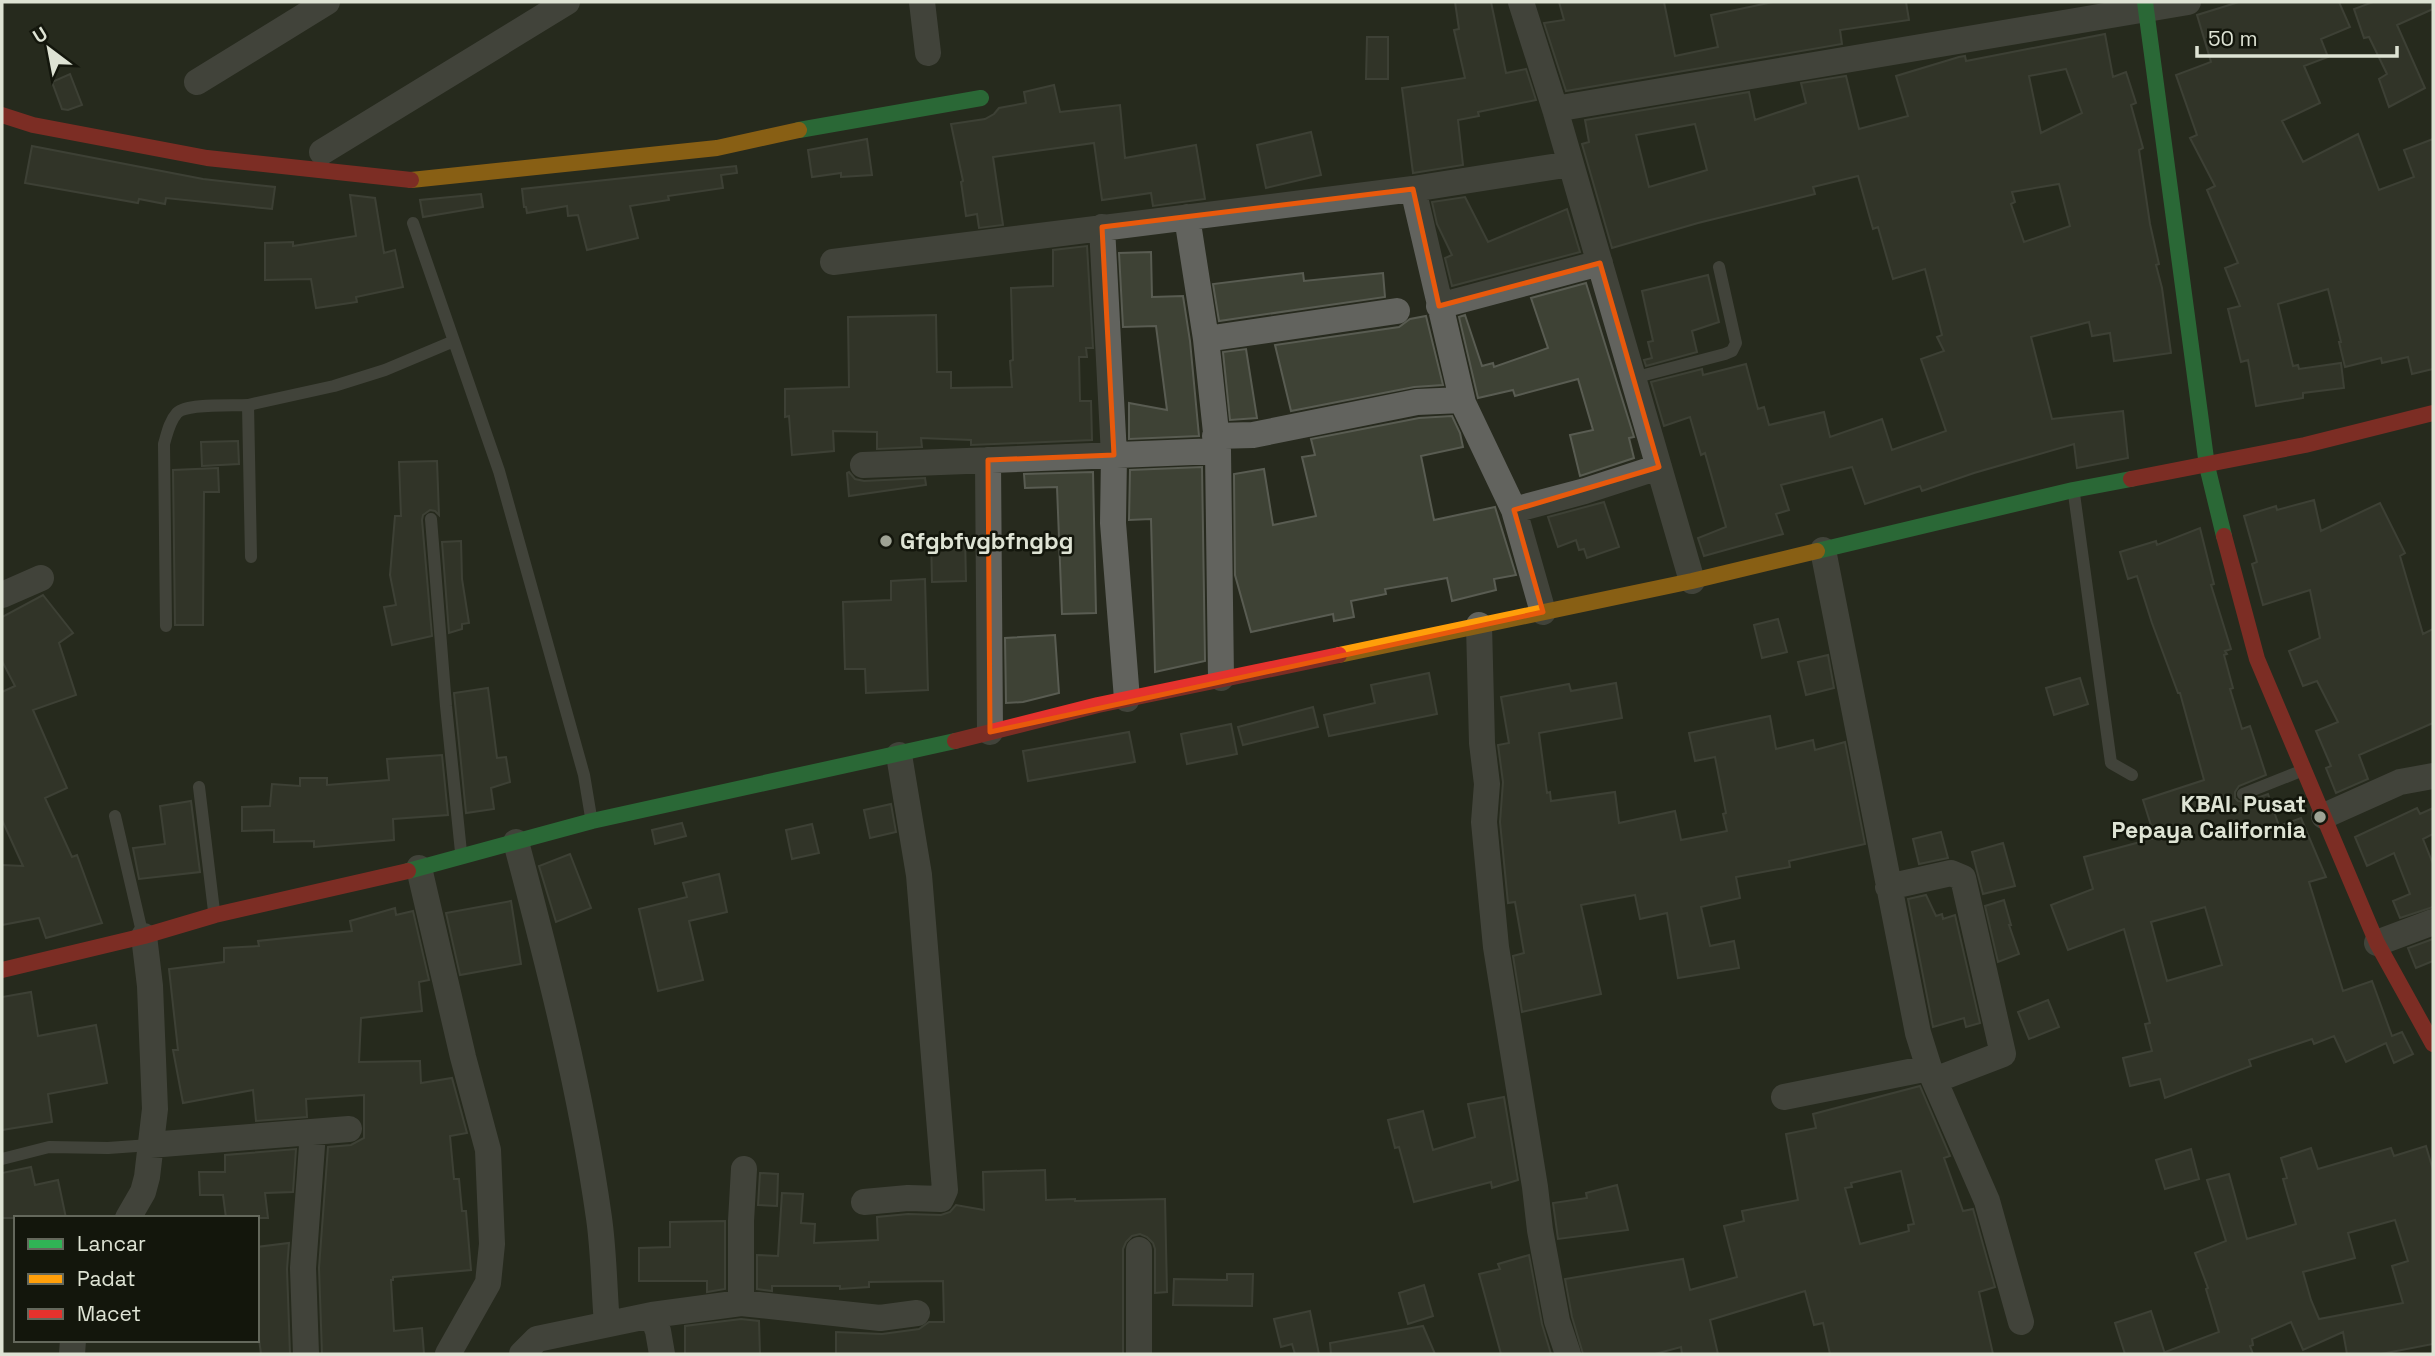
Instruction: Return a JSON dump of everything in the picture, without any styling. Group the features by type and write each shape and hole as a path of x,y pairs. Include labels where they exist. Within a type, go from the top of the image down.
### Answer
{"main road":[{"path":"2146,6 2207,466 2238,595 2257,659 2377,943 2433,1044"},
{"path":"2,116 33,125 206,158 408,180 717,148 820,126 981,98"},
{"path":"2,970 144,936 215,915 419,868 592,821 898,755 1222,678 1692,581 2073,490 2207,466 2433,413"}],"street":[{"path":"197,82 327,2"},
{"path":"322,152 567,2"},
{"path":"922,2 928,53"},
{"path":"1521,2 1555,109 1692,581"},
{"path":"1555,109 2146,6 2188,2"},
{"path":"833,262 1187,217 1265,215 1571,164"},
{"path":"1413,189 1462,400 1514,510 1543,612"},
{"path":"1187,217 1206,339 1217,444 1222,678"},
{"path":"1102,228 1114,455 1113,523 1127,699"},
{"path":"1439,306 1600,263"},
{"path":"1206,339 1397,311"},
{"path":"863,465 1114,455 1217,444 1416,402 1462,400"},
{"path":"988,460 990,732"},
{"path":"1514,510 1659,467"},
{"path":"1823,550 1918,1032 1932,1074 1987,1201 2021,1322"},
{"path":"2,596 41,578"},
{"path":"1479,625 1482,743 1487,784 1484,822 1496,947 1540,1230 1557,1321 1567,1354"},
{"path":"864,1202 908,1198 941,1199 945,1190 919,875 898,755"},
{"path":"2324,816 2400,782 2433,776"},
{"path":"516,842 547,958 581,1107 599,1221 607,1324"},
{"path":"419,868 463,1057 488,1150 492,1244 488,1283 448,1354"},
{"path":"1784,1097 1932,1074 2003,1054 1963,878 1951,873 1888,887"},
{"path":"2377,943 2433,922"},
{"path":"129,1216 143,1192 147,1177 155,1109 150,986 144,936"},
{"path":"150,1145 349,1129"},
{"path":"306,1354 303,1268 313,1132"},
{"path":"741,1303 744,1169"},
{"path":"1139,1250 1139,1354"},
{"path":"522,1354 537,1339 652,1315 741,1303 880,1318 917,1313"},
{"path":"652,1315 662,1354"}],"lane":[{"path":"413,223 499,471 584,775 592,821"},
{"path":"1633,378 1732,351 1736,343 1718,267"},
{"path":"166,626 164,444 170,424 178,411 189,407 248,405 347,382 454,341"},
{"path":"248,405 251,557"},
{"path":"2073,490 2111,763 2133,775"},
{"path":"431,519 446,706 462,856"},
{"path":"2242,794 2304,769"},
{"path":"199,788 215,915"},
{"path":"115,816 144,936"},
{"path":"2,1159 49,1147 108,1148 150,1145"}],"highlighted area":[{"path":"1413,189 1439,306 1600,263 1659,467 1514,510 1543,612 990,732 988,460 1114,455 1102,227"}],"building":[{"path":"1455,2 1491,2 1506,73 1526,69 1536,100 1478,112 1479,116 1458,120 1463,165 1413,173 1402,88 1465,78 1454,30 1459,29"},
{"path":"1559,2 1664,2 1675,56 1718,47 1711,15 1773,2 1906,2 1909,20 1840,30 1842,44 1566,91 1544,23 1564,20"},
{"path":"2239,2 2339,2 2350,27 2321,39 2328,57 2304,66 2320,103 2282,121 2303,162 2358,134 2379,190 2414,177 2404,150 2433,139 2433,369 2412,374 2408,357 2382,363 2381,358 2345,367 2328,289 2278,304 2293,366 2298,365 2299,369 2341,363 2344,388 2303,393 2303,398 2256,406 2248,360 2241,362 2228,309 2240,306 2225,268 2238,263 2207,190 2215,186 2190,138 2197,135 2176,75 2211,62 2197,15"},
{"path":"2373,2 2433,2 2433,9 2397,25 2425,88 2389,107 2379,79 2387,74 2369,37 2364,38 2354,9"},
{"path":"2105,34 2113,77 2126,72 2136,103 2131,105 2143,148 2139,150 2171,353 2114,361 2110,333 2092,336 2089,322 2031,337 2052,419 2123,411 2128,458 2077,468 2074,444 1922,491 1920,486 1865,504 1852,467 1781,485 1789,510 1776,514 1783,534 1704,556 1698,538 1726,527 1705,453 1701,455 1690,417 1664,426 1651,382 1702,369 1703,375 1746,364 1758,409 1764,407 1769,425 1824,412 1830,437 1882,419 1892,450 1946,431 1921,359 1944,351 1937,337 1942,335 1925,269 1893,279 1878,227 1873,229 1858,176 1813,187 1815,194 1612,248 1582,144 1589,142 1585,120 1749,92 1755,120 1806,103 1801,83 1846,76 1859,129 1908,116 1896,76 1959,57 1965,56 1966,61","holes":["2066,69 2082,113 2041,133 2029,76","1695,124 1707,170 1649,187 1636,135","2059,184 2070,226 2024,242 2011,204 2015,202 2012,192"]},
{"path":"1367,37 1388,37 1388,79 1366,79"},
{"path":"70,74 82,105 68,110 62,109 52,82"},
{"path":"1054,85 1060,112 1120,105 1125,158 1196,145 1205,199 1153,206 1151,193 1102,200 1094,143 993,157 1003,225 979,228 977,214 966,216 963,181 951,124 985,119 999,108 1026,103 1024,92"},
{"path":"1311,132 1321,175 1266,188 1257,145"},
{"path":"867,139 872,175 841,177 841,173 812,177 808,150"},
{"path":"32,146 203,179 275,187 272,209 166,198 165,204 139,199 138,203 25,183"},
{"path":"736,166 737,173 721,175 723,188 668,196 669,200 630,206 638,238 587,250 578,215 568,216 567,206 527,213 524,207 522,189"},
{"path":"481,194 483,207 423,217 420,200"},
{"path":"350,195 375,198 384,253 395,250 403,287 356,297 357,302 316,308 311,279 265,280 265,243 293,242 293,246 356,236"},
{"path":"1465,197 1488,242 1567,209 1580,252 1452,286 1445,258 1452,255 1437,224 1432,202"},
{"path":"1087,246 1093,348 1086,348 1087,357 1079,357 1080,401 1091,401 1092,440 971,445 971,440 921,438 922,447 877,449 877,432 833,431 834,451 792,455 789,416 785,417 785,389 849,387 848,317 936,315 937,372 951,372 951,388 1012,387 1011,288 1053,286 1053,250"},
{"path":"1151,252 1152,297 1183,296 1199,436 1129,439 1129,403 1167,410 1156,326 1123,327 1119,253"},
{"path":"1303,273 1304,281 1383,273 1385,297 1219,321 1213,284"},
{"path":"1708,275 1719,322 1692,331 1697,352 1646,366 1644,360 1652,358 1648,342 1653,341 1642,291"},
{"path":"1586,283 1634,437 1629,438 1634,458 1580,476 1570,435 1593,430 1578,379 1515,396 1513,390 1478,398 1459,317 1465,315 1482,366 1493,363 1494,367 1548,348 1531,298"},
{"path":"1426,316 1443,385 1414,387 1291,411 1275,345 1399,327 1410,319"},
{"path":"1246,349 1257,418 1230,420 1223,352"},
{"path":"1452,416 1463,447 1421,456 1434,520 1495,507 1516,575 1494,579 1496,590 1452,601 1447,578 1385,589 1386,594 1351,601 1354,617 1334,621 1333,614 1251,632 1235,575 1234,474 1264,469 1273,525 1316,516 1302,457 1315,455 1311,439 1419,418"},
{"path":"238,441 239,464 202,466 201,442"},
{"path":"437,461 439,515 430,510 423,515 422,520 432,636 392,645 384,607 396,605 390,575 395,516 401,516 399,462"},
{"path":"1202,467 1205,661 1155,672 1151,519 1129,520 1130,470"},
{"path":"218,468 219,492 204,492 203,625 175,625 173,470"},
{"path":"849,472 855,479 864,481 925,478 926,485 849,496"},
{"path":"1093,472 1096,613 1062,614 1057,487 1025,488 1024,474"},
{"path":"2314,500 2321,531 2380,503 2405,553 2400,556 2423,634 2433,629 2433,723 2359,755 2368,779 2336,793 2326,768 2331,766 2316,731 2338,722 2317,681 2303,686 2289,651 2320,638 2310,590 2263,605 2252,564 2257,562 2244,516 2276,506 2277,510"},
{"path":"1604,502 1619,547 1587,558 1584,549 1579,550 1576,540 1558,547 1548,517"},
{"path":"2200,528 2214,584 2211,585 2231,649 2225,651 2227,654 2224,655 2233,688 2230,689 2242,729 2250,726 2266,775 2239,786 2235,798 2246,802 2268,794 2279,826 2301,818 2326,877 2309,882 2343,991 2372,981 2392,1036 2402,1032 2413,1054 2394,1063 2386,1043 2346,1062 2334,1036 2314,1044 2312,1039 2249,1060 2251,1066 2165,1098 2160,1079 2130,1086 2123,1058 2152,1051 2145,1024 2150,1023 2124,929 2068,950 2051,905 2093,889 2084,857 2155,838 2143,800 2204,780 2180,693 2152,623 2137,576 2128,579 2120,552 2156,541 2157,545","holes":["2205,907 2222,965 2167,981 2151,922"]},
{"path":"965,536 966,581 932,582 931,537"},
{"path":"461,541 462,579 469,623 462,624 462,629 449,633 442,542"},
{"path":"925,579 928,690 866,693 865,669 845,669 843,602 891,600 891,581"},
{"path":"43,595 73,633 59,643 76,695 33,710 67,788 45,798 72,857 77,855 102,923 46,938 39,918 2,925 2,865 23,866 2,820 2,692 15,686 2,661 2,617"},
{"path":"1778,619 1787,652 1762,658 1754,625"},
{"path":"1055,635 1059,693 1023,702 1006,703 1005,638"},
{"path":"1828,655 1834,688 1806,695 1798,662"},
{"path":"1429,673 1437,714 1329,736 1324,715 1375,703 1371,685"},
{"path":"2080,678 2088,704 2054,715 2046,688"},
{"path":"1616,683 1622,718 1539,733 1547,793 1550,792 1551,801 1615,792 1619,823 1675,811 1681,840 1727,831 1715,757 1695,761 1689,733 1770,716 1776,749 1813,740 1815,750 1845,742 1865,844 1789,861 1790,867 1736,877 1740,898 1701,907 1710,946 1734,941 1739,968 1678,978 1667,913 1640,919 1635,895 1581,905 1601,994 1522,1012 1513,956 1524,953 1515,902 1508,903 1500,822 1503,782 1498,745 1509,743 1501,697 1569,684 1571,691"},
{"path":"488,688 497,758 506,757 510,782 491,788 494,809 466,813 454,693"},
{"path":"1313,707 1318,727 1243,745 1238,727"},
{"path":"1231,724 1237,754 1187,764 1181,734"},
{"path":"1129,732 1135,762 1028,781 1023,751"},
{"path":"442,755 448,815 393,819 394,840 314,847 314,841 274,842 274,830 242,831 242,807 270,806 272,784 300,786 300,778 327,778 327,785 389,780 387,759"},
{"path":"191,801 200,872 139,879 133,848 165,844 160,806"},
{"path":"891,804 896,832 870,838 864,810"},
{"path":"2417,808 2420,814 2433,808 2433,834 2423,839 2433,864 2433,907 2400,918 2393,901 2410,894 2394,853 2367,866 2355,837"},
{"path":"682,823 686,836 655,844 652,830"},
{"path":"812,824 819,853 792,859 786,830"},
{"path":"1941,832 1948,858 1919,864 1913,839"},
{"path":"2003,843 2015,886 1983,894 1972,852"},
{"path":"570,854 591,908 556,922 539,866"},
{"path":"719,874 727,912 689,921 703,980 658,991 639,909 687,897 683,883"},
{"path":"1926,895 1936,916 1942,914 1943,919 1955,915 1980,1023 1966,1027 1964,1018 1933,1027 1908,899"},
{"path":"2004,900 2019,954 1998,962 1985,906"},
{"path":"511,901 521,964 460,975 446,913"},
{"path":"395,908 396,915 413,911 429,980 419,982 422,1011 361,1018 359,1062 420,1061 421,1083 452,1078 467,1133 450,1136 454,1179 459,1179 462,1211 466,1211 471,1270 393,1277 391,1280 394,1331 422,1328 424,1354 322,1354 319,1268 328,1147 351,1145 364,1138 364,1095 306,1099 307,1117 256,1121 253,1090 183,1103 173,1050 178,1050 169,969 224,962 224,948 259,946 258,941 352,931 350,921"},
{"path":"2433,939 2433,961 2416,968 2408,948"},
{"path":"31,992 38,1036 96,1025 107,1083 48,1094 52,1122 2,1130 2,997"},
{"path":"2048,1000 2059,1027 2029,1039 2018,1012"},
{"path":"1920,1086 1950,1156 1944,1158 1963,1211 1973,1209 1995,1287 1979,1292 1993,1354 1830,1354 1823,1323 1814,1325 1805,1291 1710,1320 1718,1354 1682,1354 1681,1347 1655,1354 1583,1354 1565,1279 1683,1259 1690,1290 1737,1277 1724,1226 1744,1221 1742,1211 1798,1200 1786,1134 1816,1128 1813,1114","holes":["1901,1171 1914,1224 1908,1225 1909,1231 1860,1244 1845,1188 1852,1187 1851,1183"]},
{"path":"1504,1097 1518,1180 1492,1188 1491,1182 1414,1202 1399,1147 1395,1148 1388,1120 1423,1111 1433,1150 1475,1137 1468,1104"},
{"path":"2426,1146 2433,1170 2433,1344 2381,1354 2347,1354 2343,1332 2303,1350 2291,1322 2252,1339 2253,1345 2250,1346 2253,1354 2166,1354 2165,1352 2219,1332 2206,1289 2208,1288 2195,1253 2226,1241 2207,1180 2229,1174 2247,1239 2296,1224 2283,1179 2287,1178 2281,1158 2311,1148 2318,1169 2391,1148 2394,1156","holes":["2395,1220 2408,1261 2392,1266 2403,1303 2319,1319 2303,1272 2355,1258 2348,1233"]},
{"path":"296,1149 293,1192 265,1193 268,1218 226,1216 223,1195 200,1195 199,1172 225,1172 225,1155"},
{"path":"2191,1149 2199,1179 2165,1189 2156,1160"},
{"path":"31,1167 35,1185 58,1180 66,1216 2,1218 2,1173"},
{"path":"1045,1170 1046,1200 1165,1199 1167,1292 1155,1293 1155,1249 1147,1237 1140,1234 1132,1236 1123,1249 1123,1354 836,1354 836,1332 882,1334 919,1329 929,1322 944,1322 943,1281 869,1282 869,1287 840,1289 840,1286 772,1286 772,1291 757,1289 757,1255 778,1256 782,1193 803,1194 801,1223 815,1224 814,1243 878,1240 877,1217 941,1215 950,1212 956,1205 984,1210 983,1172"},
{"path":"760,1173 778,1174 777,1206 758,1205"},
{"path":"1617,1185 1628,1230 1558,1239 1553,1203 1587,1198 1586,1193"},
{"path":"725,1221 725,1289 707,1292 707,1281 639,1281 639,1248 670,1247 670,1222"},
{"path":"289,1243 287,1269 290,1354 261,1354 259,1247"},
{"path":"1529,1255 1542,1324 1551,1354 1501,1354 1479,1274 1500,1269 1498,1264"},
{"path":"1227,1274 1253,1274 1252,1306 1173,1305 1174,1279 1227,1280"},
{"path":"1424,1285 1433,1316 1408,1324 1399,1293"},
{"path":"1310,1311 1319,1354 1295,1354 1292,1344 1281,1347 1274,1319"},
{"path":"2151,1311 2165,1354 2125,1354 2115,1323"},
{"path":"741,1319 759,1321 760,1354 685,1354 685,1326"},
{"path":"1423,1326 1435,1354 1331,1354 1330,1343"}],"traffic: fast":[{"path":"2145,2 2207,466 2224,536"},
{"path":"799,130 981,98"},
{"path":"1817,551 2073,490 2131,479"},
{"path":"408,871 592,821 955,741"}],"traffic: slow":[{"path":"411,180 717,148 799,130"},
{"path":"1339,655 1692,581 1817,551"}],"traffic: jam":[{"path":"2,115 33,125 207,158 411,180"},
{"path":"2131,479 2305,445 2433,413"},
{"path":"2224,536 2257,659 2377,943 2433,1044"},
{"path":"955,741 1098,705 1339,655"},
{"path":"2,970 144,936 215,915 408,871"}],"place":[{"name":"Gfgbfvgbfngbg","path":"886,541"},
{"name":"KBAI. Pusat Pepaya California","path":"2320,817"}]}
